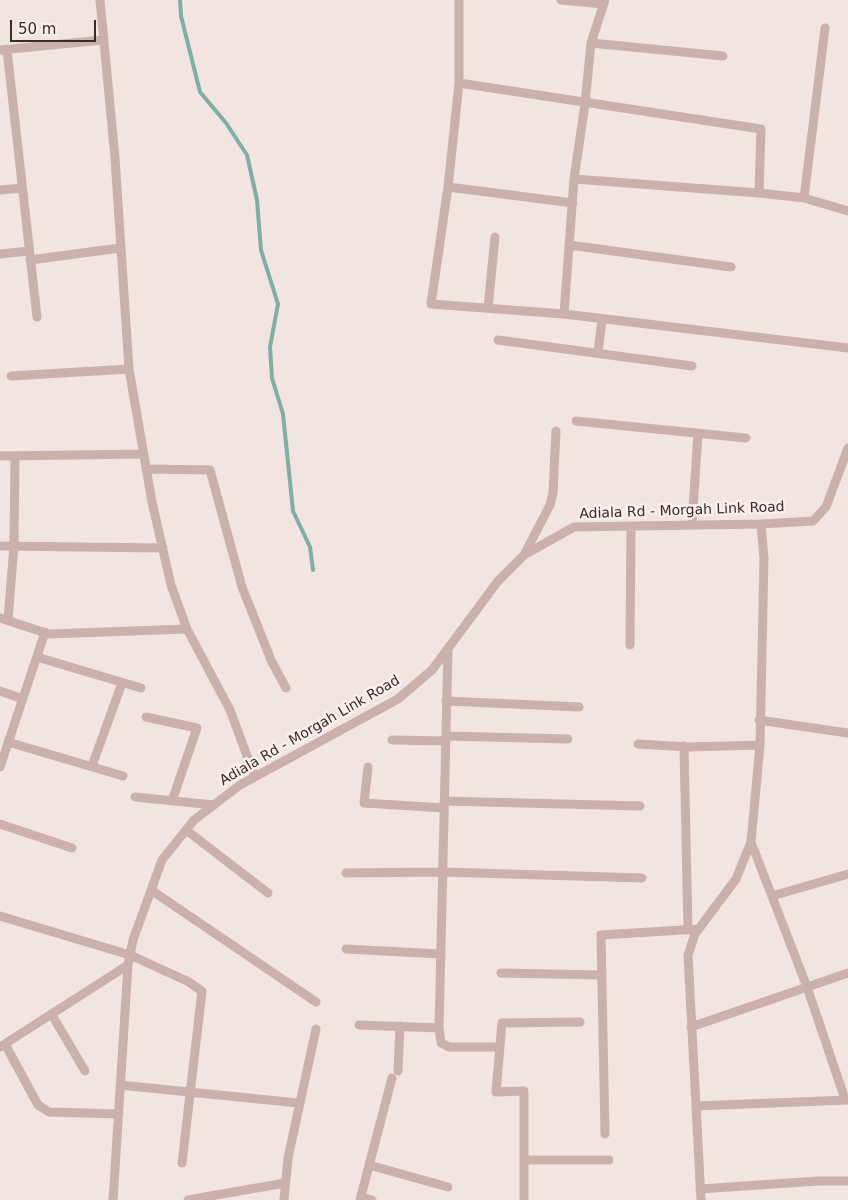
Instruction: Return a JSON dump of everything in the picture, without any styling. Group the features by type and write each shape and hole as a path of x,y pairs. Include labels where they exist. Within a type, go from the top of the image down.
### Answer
{"street":[{"path":"100,0 129,369 146,469 171,584 187,629 230,710 256,777"},
{"path":"458,0 459,83 448,187 431,304 564,314 848,348"},
{"path":"560,0 604,2 590,43 585,104 574,178 574,203 564,314"},
{"path":"804,198 825,28"},
{"path":"37,317 3,50 103,40"},
{"path":"590,43 723,56"},
{"path":"459,83 585,104 761,129 759,193"},
{"path":"574,178 804,198 848,211"},
{"path":"448,187 574,203"},
{"path":"0,190 22,188"},
{"path":"488,308 495,237"},
{"path":"569,245 732,267"},
{"path":"0,254 30,255 120,248"},
{"path":"598,353 602,319"},
{"path":"498,340 692,366"},
{"path":"11,376 129,369"},
{"path":"576,421 746,438"},
{"path":"524,556 550,505 553,493 556,431"},
{"path":"692,525 698,433"},
{"name":"Adiala Rd - Morgah Link Road","path":"113,1200 130,955 162,860 194,820 256,777 398,699 432,670 498,581 524,556 574,527 761,524 812,521 826,506 848,448"},
{"path":"0,456 143,454"},
{"path":"15,456 14,546 4,619 44,632 187,629"},
{"path":"146,469 210,470 242,587 271,660 286,688"},
{"path":"701,1200 688,955 699,930 736,880 752,842 760,745 759,720 764,559 761,524"},
{"path":"630,645 631,526"},
{"path":"0,546 163,548"},
{"path":"1,763 44,632"},
{"path":"448,650 439,1028 441,1043 449,1047 500,1047"},
{"path":"37,658 140,688"},
{"path":"92,766 122,683"},
{"path":"0,691 23,699"},
{"path":"446,701 580,707"},
{"path":"146,717 197,728 172,801"},
{"path":"759,720 848,733"},
{"path":"392,740 446,738 568,739"},
{"path":"8,742 123,776"},
{"path":"638,744 684,746 760,745"},
{"path":"684,746 688,930"},
{"path":"368,767 364,803 640,806"},
{"path":"135,797 214,805"},
{"path":"0,824 72,848"},
{"path":"186,830 268,893"},
{"path":"696,1106 847,1099 752,842"},
{"path":"346,873 443,872 642,878"},
{"path":"772,896 848,874"},
{"path":"151,890 316,1002"},
{"path":"0,916 130,955 187,981 202,991 182,1163"},
{"path":"605,1134 601,935 699,930"},
{"path":"346,949 441,954"},
{"path":"119,1114 49,1112 38,1105 3,1045 128,966"},
{"path":"691,1027 848,973"},
{"path":"501,974 602,975"},
{"path":"52,1015 85,1071"},
{"path":"524,1200 524,1091 496,1092 502,1023 580,1022"},
{"path":"359,1025 439,1028"},
{"path":"372,1200 360,1198 395,1074 400,1026"},
{"path":"284,1200 298,1103 316,1029"},
{"path":"120,1085 298,1103"},
{"path":"524,1160 609,1160"},
{"path":"369,1165 448,1187"},
{"path":"700,1189 848,1181"},
{"path":"188,1200 216,1198 285,1183"}],"waterway":[{"path":"180,0 181,16 200,92 226,123 247,155 257,200 261,250 278,304 270,347 272,378 283,414 293,511 310,547 313,570"}]}
